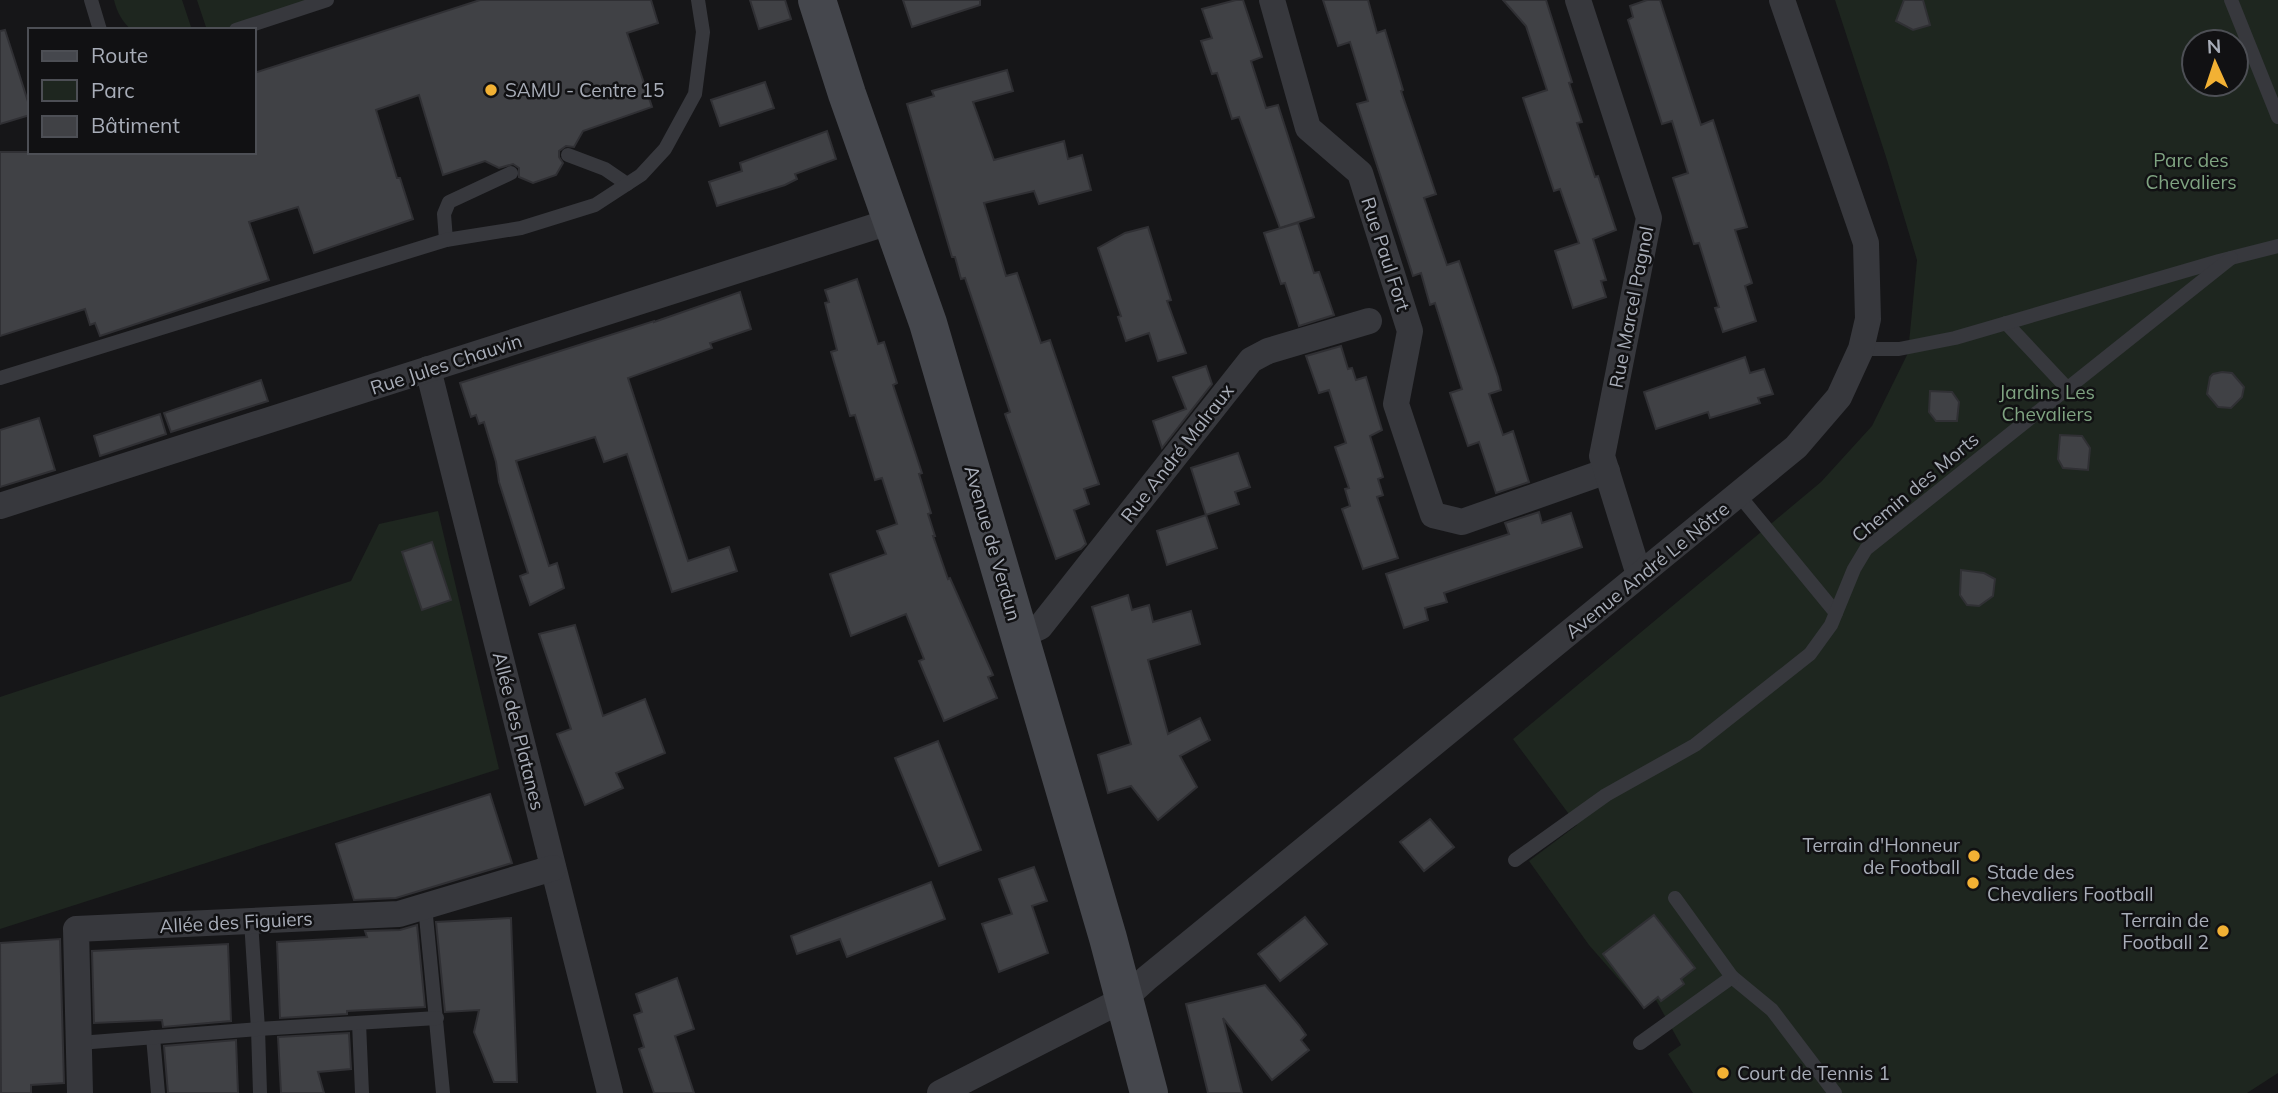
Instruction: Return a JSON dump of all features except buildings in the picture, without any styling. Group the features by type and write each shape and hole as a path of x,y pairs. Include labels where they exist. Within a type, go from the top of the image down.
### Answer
{"main road":[{"name":"Avenue de Verdun","path":"817,0 847,94 928,323 1149,1093"}],"street":[{"name":"Rue Paul Fort","path":"1272,0 1308,128 1360,173 1410,331 1396,404 1433,515 1462,522 1607,471"},
{"name":"Rue Marcel Pagnol","path":"1578,0 1649,218 1602,456 1640,575"},
{"name":"Avenue André Le Nôtre","path":"940,1093 1124,999 1796,447 1839,397 1861,349 1868,319 1866,243 1782,0"},
{"name":"Rue Jules Chauvin","path":"0,506 892,221"},
{"name":"Rue André Malraux","path":"1020,636 1040,627 1251,360 1268,351 1369,321"},
{"name":"Allée des Platanes","path":"428,369 610,1093"},
{"name":"Allée des Figuiers","path":"80,1093 76,929 399,914 554,868"}],"lane":[{"path":"91,0 99,28"},
{"path":"242,28 327,0"},
{"path":"0,378 446,240 521,228 595,205 641,175 664,149 695,94 703,32 698,0"},
{"path":"2231,0 2278,117"},
{"path":"568,155 605,169 627,184"},
{"path":"446,240 444,214 449,202 511,173"},
{"path":"1861,349 1899,349 1928,344 2278,246"},
{"name":"Chemin des Morts","path":"1515,860 1606,795 1695,745 1810,654 1821,641 1836,613 1854,569 1866,549 2231,258"},
{"path":"2006,323 2067,388"},
{"path":"1738,494 1836,613"},
{"path":"1675,898 1732,977 1772,1010 1835,1093"},
{"path":"425,906 443,1093"},
{"path":"251,921 260,1093"},
{"path":"1640,1043 1732,977"},
{"path":"79,1043 437,1018"},
{"path":"359,1023 362,1093"},
{"path":"153,1037 158,1093"}],"green space":[{"path":"114,0 182,0 191,28 130,28"},
{"path":"197,0 316,0 235,28 206,28"},
{"path":"1835,0 2278,0 2278,1073 2247,1093 1693,1093 1668,1054 1681,1045 1656,1000 1644,1008 1589,945 1529,861 1577,825 1513,739 1821,482 1872,426 1908,353 1917,260"},
{"path":"438,511 499,769 0,929 0,697 351,581 379,524"}],"place":[{"name":"SAMU - Centre 15","path":"491,90"},
{"name":"Terrain d'Honneur de Football","path":"1974,856"},
{"name":"Stade des Chevaliers Football","path":"1973,883"},
{"name":"Terrain de Football 2","path":"2223,931"},
{"name":"Court de Tennis 1","path":"1723,1073"}],"park label":[{"name":"Parc des Chevaliers","path":"2191,171"},
{"name":"Jardins Les Chevaliers","path":"2047,403"}]}
